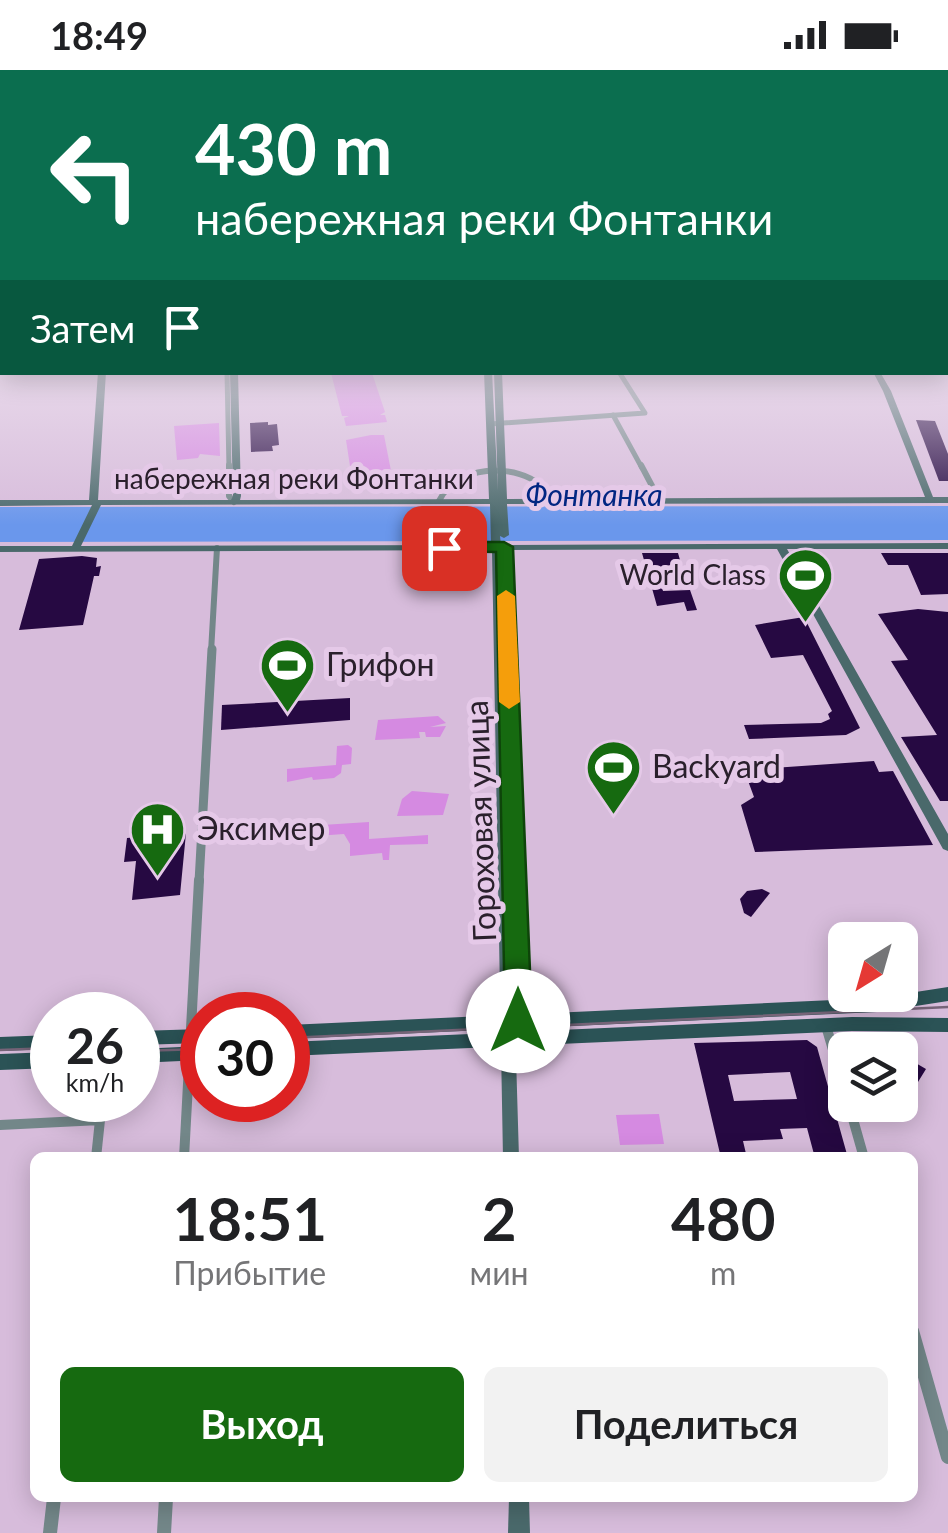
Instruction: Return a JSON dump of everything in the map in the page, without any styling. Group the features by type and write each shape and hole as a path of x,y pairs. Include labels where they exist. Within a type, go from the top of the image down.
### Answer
{"main road":[{"path":"77,546 96,505 101,388"},
{"path":"231,388 237,496 234,502"},
{"path":"490,388 499,504"},
{"path":"495,424 497,388"},
{"path":"885,388 926,500"},
{"name":"набережная реки Фонтанки","path":"0,502 96,505 948,500"},
{"name":"Гороховая улица","path":"499,504 512,1031 511,1152"},
{"path":"0,549 500,544 948,546"},
{"path":"780,546 948,846"},
{"path":"310,1047 877,1005 948,994"},
{"path":"310,1032 948,1025"},
{"path":"1,1052 30,1046"},
{"path":"1,1052 30,1057"},
{"path":"518,1502 519,1533"}],"street":[{"path":"495,424 644,413 629,388"},
{"path":"613,415 660,501"},
{"path":"438,501 454,478 497,474 540,479 552,489 554,501"},
{"path":"197,992 217,548"},
{"path":"826,1026 828,1033"},
{"name":"Гороховая улица","path":"512,1031 518,1152"},
{"path":"0,1124 100,1120 97,1152"},
{"path":"185,1152 187,1122"},
{"path":"854,1122 862,1152"},
{"path":"918,1351 948,1457"},
{"path":"50,1533 54,1502"},
{"path":"164,1533 166,1502"},
{"path":"528,1502 529,1533"}],"shaded area":[{"path":"335,388 377,388 385,412 380,415 385,415 387,422 346,426 344,418 349,416 342,416"},
{"path":"219,423 220,456 200,454 198,458 177,460 174,426"},
{"path":"384,435 392,476 352,479 346,440"},
{"path":"438,716 446,723 430,727 446,726 440,737 426,737 425,732 419,732 420,738 375,740 378,720"},
{"path":"337,746 352,748 351,764 342,765 341,773 334,778 287,782 287,769 336,765"},
{"path":"412,791 449,794 443,815 397,816 402,799"},
{"path":"369,822 369,839 428,835 428,844 390,845 389,860 383,860 382,853 350,856 350,844 344,834 316,836 322,825"},
{"path":"659,1114 664,1144 620,1145 616,1115"}],"water":[{"name":"Фонтанка","path":"948,506 948,540 0,542 0,507"}],"building":[{"path":"916,420 935,421 948,454 948,481 939,481"},
{"path":"250,423 277,424 279,445 272,446 273,451 251,452"},
{"path":"642,553 678,553 682,567 657,568 663,591 690,590 697,610 687,611 684,602 657,606"},
{"path":"881,553 948,553 948,594 921,595 908,565 888,565"},
{"path":"97,558 96,567 101,566 99,576 94,576 83,625 19,630 39,559"},
{"path":"918,609 948,612 948,801 940,801 901,737 937,735 891,661 908,660 878,614"},
{"path":"804,617 860,728 846,735 749,739 744,725 821,723 830,719 828,714 832,711 803,655 771,658 755,625"},
{"name":"Грифон","path":"350,698 350,720 221,730 222,705"},
{"path":"874,761 879,772 893,771 933,845 755,852 741,805 754,797 744,770"},
{"path":"186,833 180,895 132,900 136,861 124,862 127,838"},
{"path":"762,889 770,893 751,917 744,913 740,899 747,891"},
{"path":"807,1040 817,1047 828,1086 828,1122 838,1122 846,1152 813,1152 807,1128 780,1129 783,1139 743,1141 746,1152 720,1152 694,1043","holes":["790,1072 797,1099 734,1101 728,1075"]},
{"path":"918,1064 926,1069 918,1082"}],"tram line":[{"path":"310,1037 948,1007"},
{"path":"0,1050 30,1049"},
{"path":"160,1050 180,1050"}],"slow traffic":[{"path":"506,596 509,702"}],"place":[{"name":"World Class","path":"805,624"},
{"name":"Грифон","path":"287,714"},
{"name":"Backyard","path":"613,816"},
{"name":"Эксимер","path":"158,878"}],"route":[{"path":"444,548 504,547 518,1021"}]}
